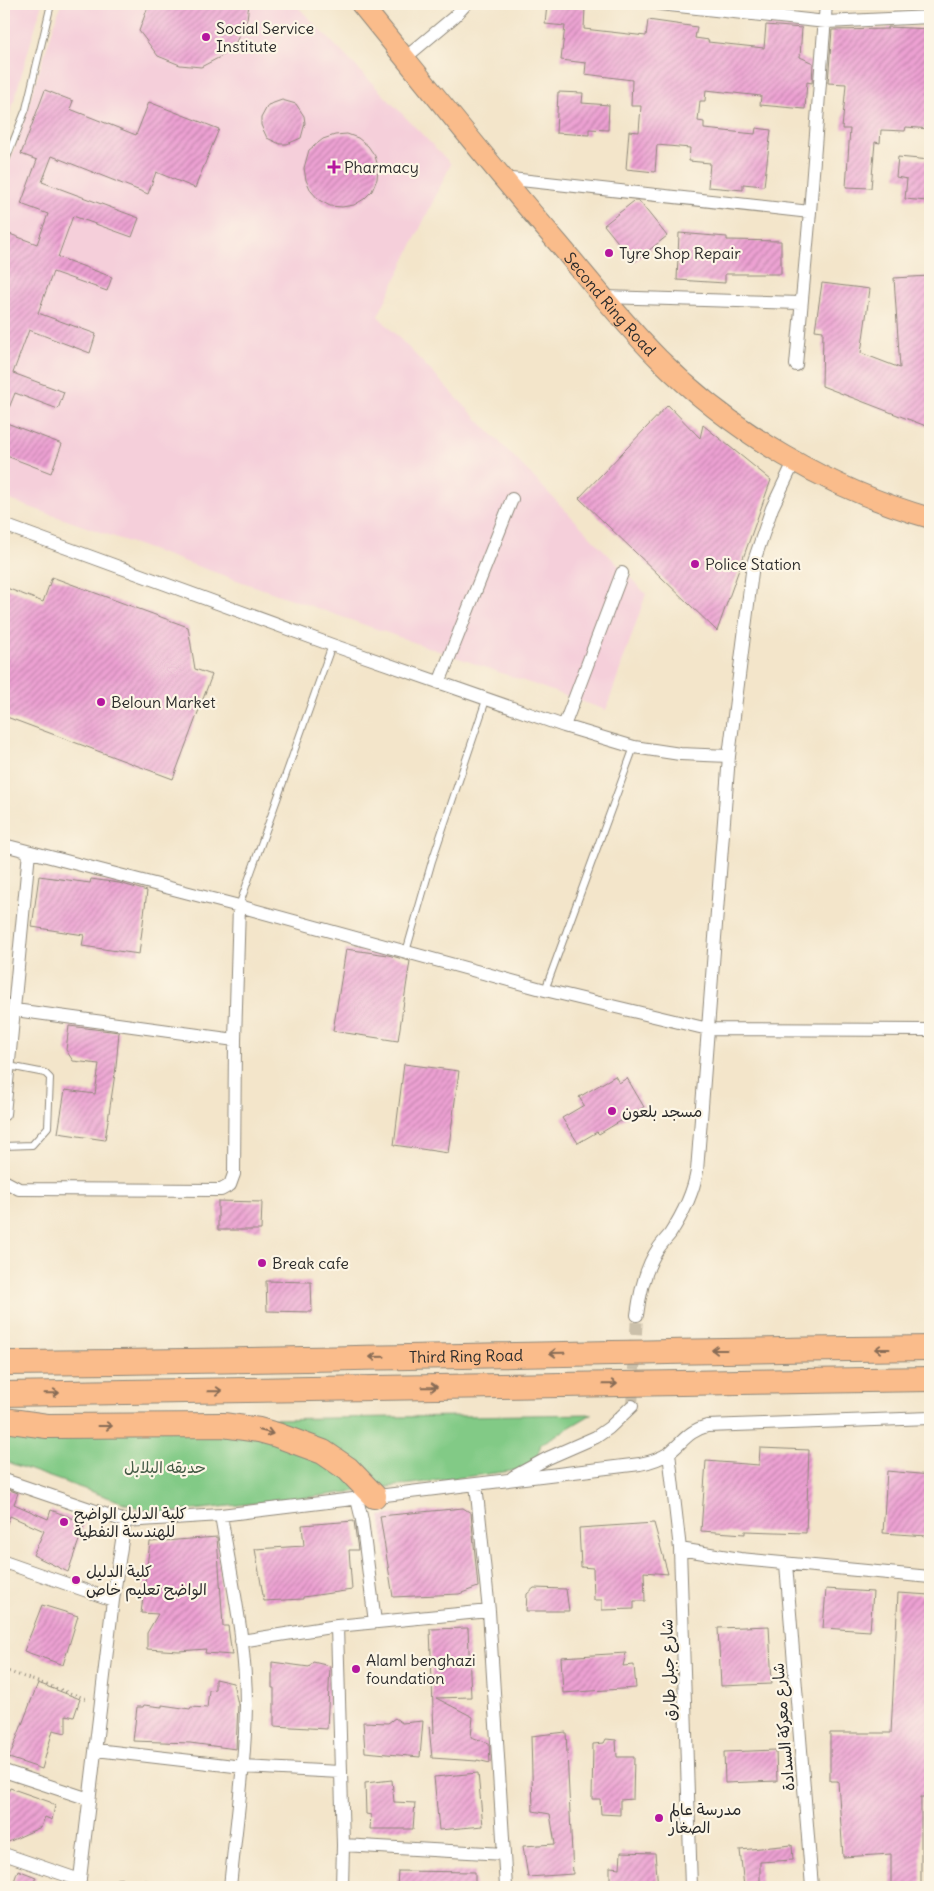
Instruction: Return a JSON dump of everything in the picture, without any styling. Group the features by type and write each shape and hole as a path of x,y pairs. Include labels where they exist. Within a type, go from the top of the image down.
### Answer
{"highway":[{"name":"Third Ring Road","path":"4,1363 138,1362 691,1350 930,1348"},
{"name":"Third Ring Road","path":"4,1394 930,1379"},
{"path":"4,1420 47,1426 223,1425 259,1430 323,1452 348,1469 365,1498"}],"main road":[{"name":"Second Ring Road","path":"361,4 502,178 604,297 659,358 701,397 744,429 794,462 838,484 895,508 930,518"}],"street":[{"path":"405,58 454,17 466,4"},
{"path":"660,4 826,22 930,17"},
{"path":"796,366 826,4"},
{"path":"502,178 810,212"},
{"path":"604,297 801,303"},
{"path":"637,1315 642,1289 650,1265 658,1249 678,1220 694,1188 698,1171 729,756 753,564 772,508 794,462"},
{"path":"439,683 512,499"},
{"path":"4,525 332,645 564,726 634,747 680,754 729,756"},
{"path":"564,726 622,573"},
{"path":"4,845 239,906 545,990 708,1029 930,1030"},
{"path":"4,1114 29,852"},
{"path":"4,1181 19,1189 222,1190 230,1185 234,1174 239,906"},
{"path":"15,1010 235,1040"},
{"path":"507,1481 548,1458 582,1445 596,1437 609,1428 632,1406"},
{"path":"4,1480 125,1521 221,1515 640,1464 660,1459 686,1436 707,1426 930,1418"},
{"name":"شارع جبل طارق","path":"669,1453 680,1549 691,1887"},
{"path":"476,1484 489,1611 506,1887"},
{"path":"365,1498 362,1520 375,1622"},
{"path":"221,1515 241,1641 246,1703 243,1767 230,1887"},
{"path":"4,1854 80,1884 113,1600 125,1521"},
{"path":"680,1549 786,1564 930,1577"},
{"path":"4,1562 113,1600"},
{"name":"شارع معركة السدادة","path":"786,1564 812,1887"},
{"path":"241,1641 337,1626 489,1611"},
{"path":"337,1626 343,1845 342,1887"},
{"path":"96,1750 243,1767 340,1772"},
{"path":"4,1771 89,1799"},
{"path":"343,1845 504,1854"},
{"path":"119,1885 148,1887"}],"lane":[{"path":"4,165 26,110 51,4"},
{"path":"239,906 332,645"},
{"path":"406,952 432,861 486,700"},
{"path":"545,990 634,747"},
{"path":"4,1146 32,1145 48,1127 50,1078 45,1073 9,1066"}],"path":[{"path":"4,1670 102,1704"}],"shaded area":[{"path":"4,4 42,4 4,135"},
{"path":"61,4 295,4 451,164 378,316 646,594 606,710 4,498 4,180"}],"green space":[{"name":"حديقه البلابل","path":"592,1414 541,1444 534,1468 312,1497 156,1514 4,1461 4,1423"}],"building":[{"path":"149,4 249,4 247,19 235,44 222,56 201,67 180,65 158,56 139,31"},
{"path":"547,5 585,8 584,29 646,36 648,20 697,27 695,38 709,40 708,42 764,48 766,25 802,28 800,57 813,63 812,83 807,82 805,109 760,105 761,96 706,90 705,101 700,101 698,121 704,122 704,129 755,134 756,128 771,130 764,186 743,184 743,190 708,187 710,163 689,161 690,148 657,145 655,172 626,169 629,131 639,132 641,106 631,106 632,80 585,74 586,63 561,60 565,26 545,24"},
{"path":"888,27 930,29 930,129 906,127 905,131 881,130 880,143 875,142 871,188 846,187 850,129 842,129 846,84 828,83 832,30 888,29"},
{"path":"45,90 73,101 70,109 136,135 149,102 219,129 195,188 156,172 148,194 52,156 42,182 139,218 132,237 73,216 58,257 112,277 107,291 53,272 38,313 96,334 90,353 29,330 13,373 64,392 58,409 15,393 5,418 4,241 7,233 37,244 48,214 21,204 37,160 21,154"},
{"path":"558,92 583,93 582,103 609,105 608,130 589,129 589,135 556,133"},
{"path":"282,100 296,104 304,116 305,123 301,138 287,144 280,144 267,138 261,125 261,118 268,105"},
{"path":"347,134 358,138 368,146 375,156 378,167 377,179 372,191 354,205 330,206 319,200 311,191 306,180 304,168 309,150 323,139"},
{"path":"898,157 930,160 927,201 905,199 907,179 896,177"},
{"path":"634,201 639,201 667,236 634,262 604,225"},
{"path":"679,233 727,237 727,240 781,241 781,274 725,274 725,283 677,280"},
{"path":"930,276 930,415 926,426 822,386 823,331 815,330 822,283 870,289 861,353 900,368 894,278"},
{"name":"Police Station","path":"668,405 700,438 703,425 771,480 717,631 579,498"},
{"path":"4,422 62,444 51,473 4,455"},
{"path":"52,577 188,627 195,669 212,675 173,779 4,716 4,587 43,602"},
{"path":"39,876 90,883 91,879 119,883 147,891 139,954 82,946 84,935 32,927"},
{"path":"346,949 388,955 410,961 398,1041 333,1031"},
{"path":"69,1026 119,1032 116,1067 105,1140 58,1133 65,1090 95,1094 99,1064 73,1061 66,1050"},
{"path":"404,1064 459,1071 448,1153 394,1145"},
{"path":"615,1076 619,1083 627,1078 644,1107 599,1134 597,1132 578,1143 562,1118 584,1105 579,1097"},
{"path":"218,1201 262,1202 261,1230 218,1230"},
{"path":"266,1281 311,1282 312,1312 267,1311"},
{"path":"760,1448 809,1450 806,1533 745,1531 745,1534 701,1531 706,1461 759,1465"},
{"path":"887,1471 930,1475 927,1536 883,1533"},
{"path":"4,1488 18,1493 14,1504 48,1519 51,1510 85,1523 68,1572 33,1555 44,1531 10,1516 4,1528"},
{"path":"463,1508 471,1513 478,1587 459,1594 393,1597 380,1516"},
{"path":"354,1521 358,1550 349,1550 352,1590 303,1597 303,1599 264,1601 255,1549 304,1546 302,1525"},
{"path":"654,1523 668,1574 644,1572 645,1601 634,1601 634,1609 602,1610 602,1600 594,1600 593,1568 581,1567 579,1528"},
{"path":"217,1537 223,1626 228,1626 232,1655 205,1653 206,1649 179,1651 147,1649 147,1633 158,1614 141,1613 150,1542"},
{"path":"534,1588 566,1589 569,1611 526,1611 527,1594"},
{"path":"826,1589 873,1592 870,1631 823,1628"},
{"path":"898,1593 930,1595 930,1749 927,1797 921,1797 921,1887 891,1887 891,1854 843,1857 838,1781 830,1781 830,1733 891,1733"},
{"path":"42,1605 78,1616 63,1665 24,1651"},
{"path":"769,1626 772,1684 721,1686 718,1628"},
{"path":"468,1628 471,1697 436,1698 473,1717 471,1737 489,1743 490,1763 477,1760 432,1758 429,1726 434,1734 430,1629"},
{"path":"626,1653 623,1666 634,1665 636,1688 563,1693 561,1657"},
{"path":"272,1662 309,1667 313,1662 330,1666 327,1729 274,1726"},
{"path":"215,1679 233,1683 238,1704 236,1749 190,1743 133,1741 137,1707 143,1707 144,1705 162,1707 162,1705 190,1709 191,1707 207,1708 209,1690 215,1689"},
{"path":"38,1683 80,1699 74,1717 66,1715 66,1733 53,1730 42,1769 9,1758"},
{"path":"395,1718 402,1723 423,1721 420,1757 365,1752 363,1722 388,1723"},
{"path":"566,1732 573,1874 528,1877 523,1846 555,1844 550,1814 533,1811 531,1736"},
{"path":"606,1739 616,1740 617,1757 634,1757 633,1799 620,1800 620,1815 601,1814 600,1799 592,1799 593,1744 604,1743"},
{"path":"776,1750 777,1781 725,1783 724,1752"},
{"path":"478,1773 483,1826 439,1830 434,1777"},
{"path":"392,1780 394,1802 415,1803 413,1829 370,1829 371,1815 366,1814 365,1783"},
{"path":"10,1788 50,1802 55,1806 52,1820 45,1817 41,1827 4,1844 4,1800"},
{"path":"792,1845 793,1860 760,1862 760,1887 744,1887 740,1850"},
{"path":"621,1852 655,1853 658,1887 610,1887 610,1867 620,1868"},
{"path":"18,1870 36,1877 32,1887 12,1887"},
{"path":"398,1871 475,1872 475,1887 397,1887"}],"tunnel":[{"path":"632,1406 637,1315"}],"place":[{"name":"Social Service Institute","path":"206,37"},
{"name":"Pharmacy","path":"334,167"},
{"name":"Tyre Shop Repair","path":"609,253"},
{"name":"Police Station","path":"695,564"},
{"name":"Beloun Market","path":"101,702"},
{"name":"مسجد بلعون","path":"612,1111"},
{"name":"Break cafe","path":"262,1263"},
{"name":"كلية الدليل الواضح للهندسة النفطية","path":"64,1522"},
{"name":"كلية الدليل الواضح تعليم خاص","path":"76,1580"},
{"name":"Alaml benghazi foundation","path":"356,1669"},
{"name":"مدرسة عالم الصغار","path":"659,1818"}]}
